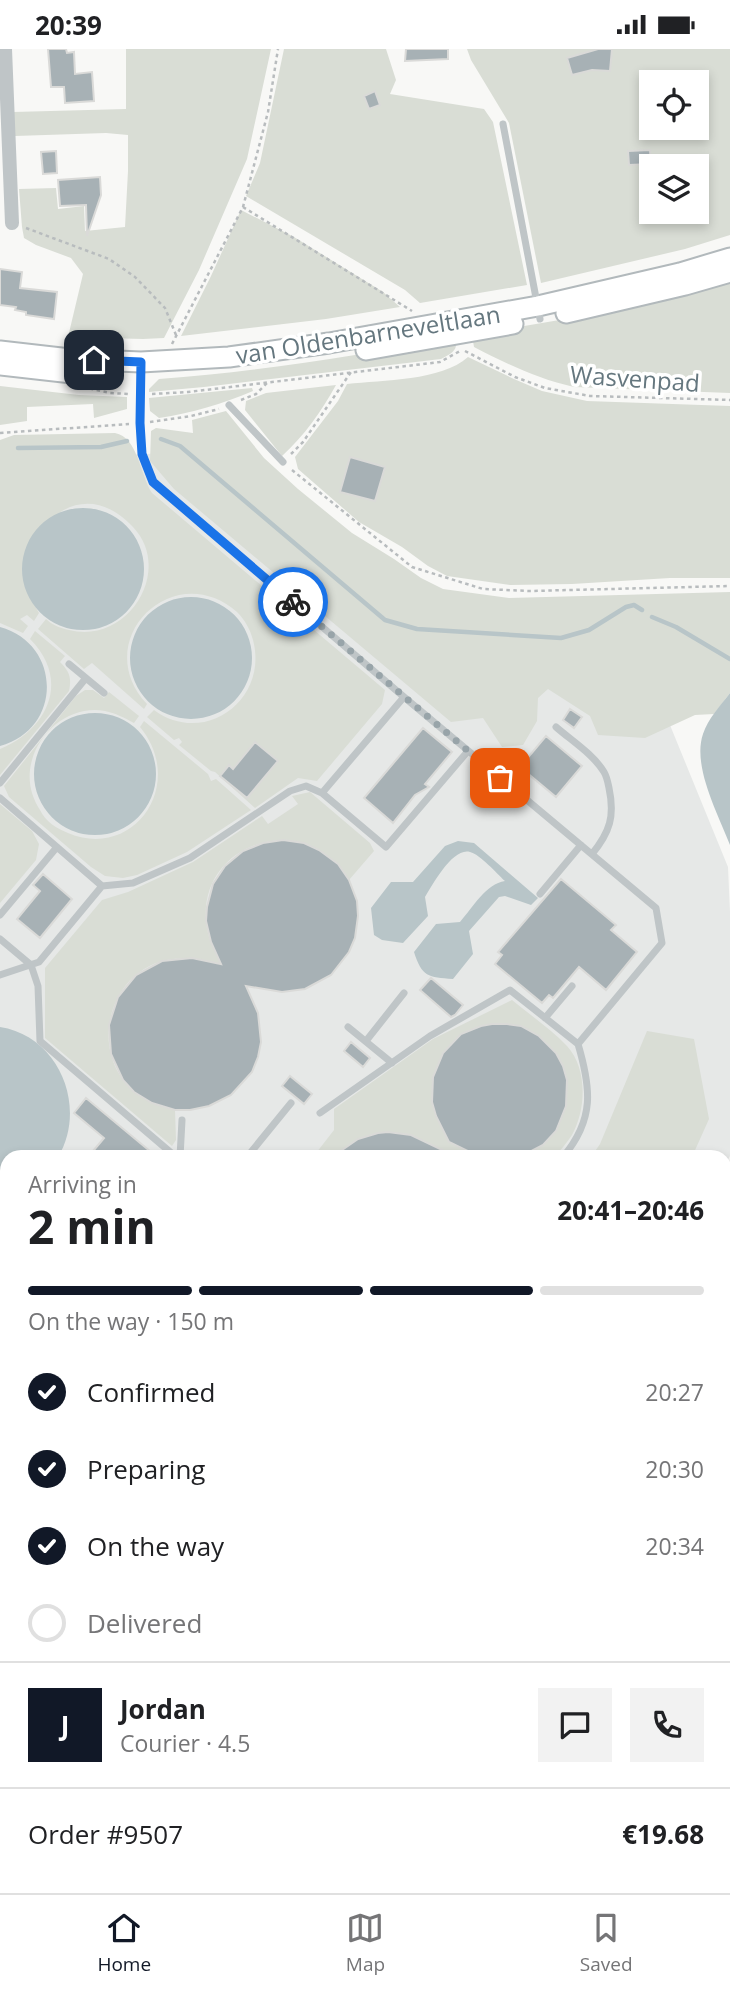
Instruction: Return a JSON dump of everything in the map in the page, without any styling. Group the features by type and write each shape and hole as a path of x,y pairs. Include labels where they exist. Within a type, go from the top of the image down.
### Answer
{"main road":[{"name":"van Oldenbarneveltlaan","path":"539,312 730,258"},
{"name":"van Oldenbarneveltlaan","path":"0,365 71,373 141,369 539,312 685,285 730,272"},
{"name":"van Oldenbarneveltlaan","path":"0,351 141,369"}],"street":[{"path":"5,49 5,157 12,223"}],"lane":[{"path":"503,124 539,312"},
{"path":"141,369 142,454 153,482 656,908 662,943 578,1044"},
{"path":"229,405 283,462"},
{"path":"69,664 104,694"},
{"path":"0,783 86,678"},
{"path":"322,793 404,697"},
{"path":"556,727 589,755 605,774 613,806 610,822 592,854"},
{"path":"0,975 38,963 102,886 133,883 190,858 290,790 306,786 322,793 386,847 468,751"},
{"path":"0,797 102,886"},
{"path":"540,894 581,845"},
{"path":"0,915 57,847"},
{"path":"0,939 31,965 38,986 40,1041 170,1150"},
{"path":"545,1018 572,986"},
{"path":"320,1113 430,1036 510,990 578,1044 587,1075 589,1101 584,1124 569,1150"},
{"path":"366,1041 404,993"},
{"path":"348,1027 392,1063"},
{"path":"253,1150 291,1103"},
{"path":"179,1150 182,1120"}],"path":[{"path":"171,347 243,207 268,113 278,49"},
{"path":"243,207 415,313"},
{"path":"12,223 69,243 118,265 135,277 165,308 176,335"},
{"name":"van Oldenbarneveltlaan","path":"229,405 256,394 267,383 440,362 463,350"},
{"name":"Wasvenpad","path":"463,350 545,389 590,396 730,400"},
{"path":"351,372 303,442 283,462 412,567 483,589 530,591 730,586"},
{"path":"0,433 140,423 191,416 229,405"}],"shaded area":[{"path":"126,49 271,49 247,159 199,270 164,338 68,337 83,274 71,258 24,238 19,189 56,188 58,209 84,206 85,231 125,227 128,135 106,133 15,136 13,112 126,109"},
{"path":"284,49 386,49 396,80 390,94 484,109 493,122 527,285 420,303 405,290 246,196 260,163"},
{"path":"467,49 730,49 730,235 685,249 541,283 509,123"},
{"path":"241,210 294,237 383,292 400,307 326,319 181,336"},
{"path":"730,278 730,393 574,387 523,370 474,347 472,335 583,316"},
{"path":"456,338 453,351 441,359 149,392 159,379 345,357"},
{"path":"468,357 542,391 587,401 730,406 730,578 510,585 447,576 359,522 298,469 295,457 338,401 347,384 427,375 457,365"},
{"path":"336,385 312,423 282,456 245,410 246,401 266,393"},
{"path":"0,386 79,395 127,397 127,409 94,418 93,404 27,407 27,421 0,425"},
{"path":"252,388 253,391 230,400 183,413 159,418 150,411 149,398"},
{"path":"226,411 264,458 298,489 352,533 421,578 443,589 509,598 730,592 730,693 714,714 695,715 645,738 598,735 590,716 548,689 538,698 537,721 523,745 502,747 483,718 451,722 174,489 150,461 151,431 156,428 193,433 192,420"},
{"path":"115,433 123,436 134,449 152,493 385,690 382,704 317,781 298,778 255,808 215,772 179,745 182,742 179,738 174,740 147,717 154,710 173,720 193,723 212,720 228,711 242,698 251,681 255,662 253,640 249,628 237,612 212,597 188,594 165,600 146,613 133,632 127,655 131,680 147,704 144,709 92,663 84,669 38,629 46,619 69,630 90,632 110,626 126,615 138,600 146,582 149,563 144,544 133,527 110,509 87,504 66,509 48,522 36,541 29,564 29,589 39,613 34,621 27,615 20,619 28,626 23,633 0,623 0,440 14,435"},
{"path":"168,453 392,636 643,659 728,867 730,1150 0,1150 0,491 124,455"},
{"path":"83,508 106,513 126,526 139,546 144,569 139,592 126,612 106,625 83,630 60,625 40,612 27,592 22,569 27,546 40,526 60,513"},
{"path":"191,597 214,601 234,615 248,635 252,658 248,681 234,701 214,715 191,719 168,715 148,701 134,681 130,658 134,635 148,615 168,601"},
{"path":"0,627 20,636 35,650 44,668 47,687 44,705 35,723 21,737 0,746"},
{"path":"35,631 65,656 60,662 69,675 69,691 0,775 0,749 31,729 48,702 51,687 49,671 42,655 30,639"},
{"path":"85,690 93,690 104,698 109,692 139,716 134,723 105,711 93,710 70,716 50,729 36,749 30,767 30,780 37,804 52,824 68,833 92,839 114,836 132,827 146,812 155,793 158,772 153,749 140,727 144,721 208,774 211,781 216,779 251,810 187,852 137,875 123,878 105,876 91,867 9,797 4,786 76,696"},
{"path":"730,693 730,845 708,790 701,747 708,723"},
{"path":"95,713 118,717 138,731 152,751 156,774 152,797 138,817 118,831 95,835 72,831 52,817 38,797 34,774 38,751 52,731 72,717"},
{"path":"310,792 370,843 374,851 349,880 329,857 305,844 279,841 255,845 233,857 217,875 207,899 208,933 222,963 221,967 182,958 150,966 126,985 112,1011 109,1042 117,1071 139,1095 175,1110 176,1140 172,1146 45,1038 45,968 102,900 128,892 193,862 262,816 268,824 298,804 292,796"},
{"path":"0,804 32,831 39,844 36,860 0,903"},
{"path":"458,841 474,843 538,898 531,905 505,896 499,897 469,931 473,954 453,979 427,974 414,952 436,924 460,922 486,891 505,881 484,860 470,852 464,852 450,861 425,897 428,916 403,943 382,940 374,935 371,908 391,882 413,882 445,846"},
{"path":"512,1000 561,1040 574,1055 579,1066 583,1090 577,1125 560,1150 318,1150 334,1130 334,1109 433,1039"},
{"path":"0,1027 21,1033 38,1044 52,1059 68,1096 70,1117 67,1137 61,1150 0,1150"},
{"path":"647,1031 694,1039 709,1119 695,1150 596,1150"}],"building":[{"path":"48,49 74,52 75,74 92,72 94,101 65,103 64,87 51,87"},
{"path":"406,49 448,49 448,59 405,61"},
{"path":"598,49 612,49 610,71 592,70 572,75 567,58"},
{"path":"375,91 380,105 369,109 364,96"},
{"path":"650,150 650,154 639,154 639,165 629,165 628,151"},
{"path":"56,151 57,173 43,174 41,152"},
{"path":"100,177 101,195 87,236 86,205 60,206 58,180"},
{"path":"0,269 22,272 20,288 57,292 54,319 26,315 26,312 15,310 16,307 0,305"},
{"path":"350,457 385,467 375,501 340,492"},
{"path":"570,709 582,717 574,728 563,720"},
{"path":"423,728 452,752 425,784 429,787 415,795 393,823 364,798"},
{"path":"546,736 582,766 556,797 520,767"},
{"path":"255,742 278,761 247,798 220,776 229,765 233,769"},
{"path":"283,840 304,843 319,850 338,864 349,880 357,901 358,916 355,938 349,952 331,975 305,989 282,992 246,986 258,1013 261,1042 252,1072 231,1095 209,1106 190,1110 175,1110 152,1103 134,1092 123,1080 111,1054 109,1025 118,997 136,975 162,961 192,958 221,964 211,942 206,921 213,884 225,866 243,851 263,843"},
{"path":"43,874 72,899 40,938 17,919 40,891 33,885"},
{"path":"561,879 616,925 611,930 637,952 606,990 579,967 553,998 549,995 542,1003 495,964 502,955 498,952"},
{"path":"431,978 463,1005 455,1015 451,1017 420,990"},
{"path":"481,1026 521,1026 539,1036 556,1053 563,1066 567,1080 566,1106 556,1131 543,1145 533,1150 466,1150 449,1142 436,1116 432,1102 433,1077 443,1053 461,1034"},
{"path":"351,1042 370,1058 363,1067 344,1051"},
{"path":"290,1076 312,1094 304,1104 282,1086"},
{"path":"86,1098 149,1150 94,1150 104,1138 74,1113"},
{"path":"378,1133 411,1135 442,1150 342,1150 358,1139"}],"waterway":[{"path":"161,439 180,446 385,620 417,629 561,638 589,630 626,607 634,605 642,610"},
{"path":"18,448 101,447 127,441"},
{"path":"652,617 676,627 730,659"}],"way so far":[{"path":"293,602 500,778"}],"route":[{"path":"94,360 141,362 142,454 153,482 293,602"}]}
